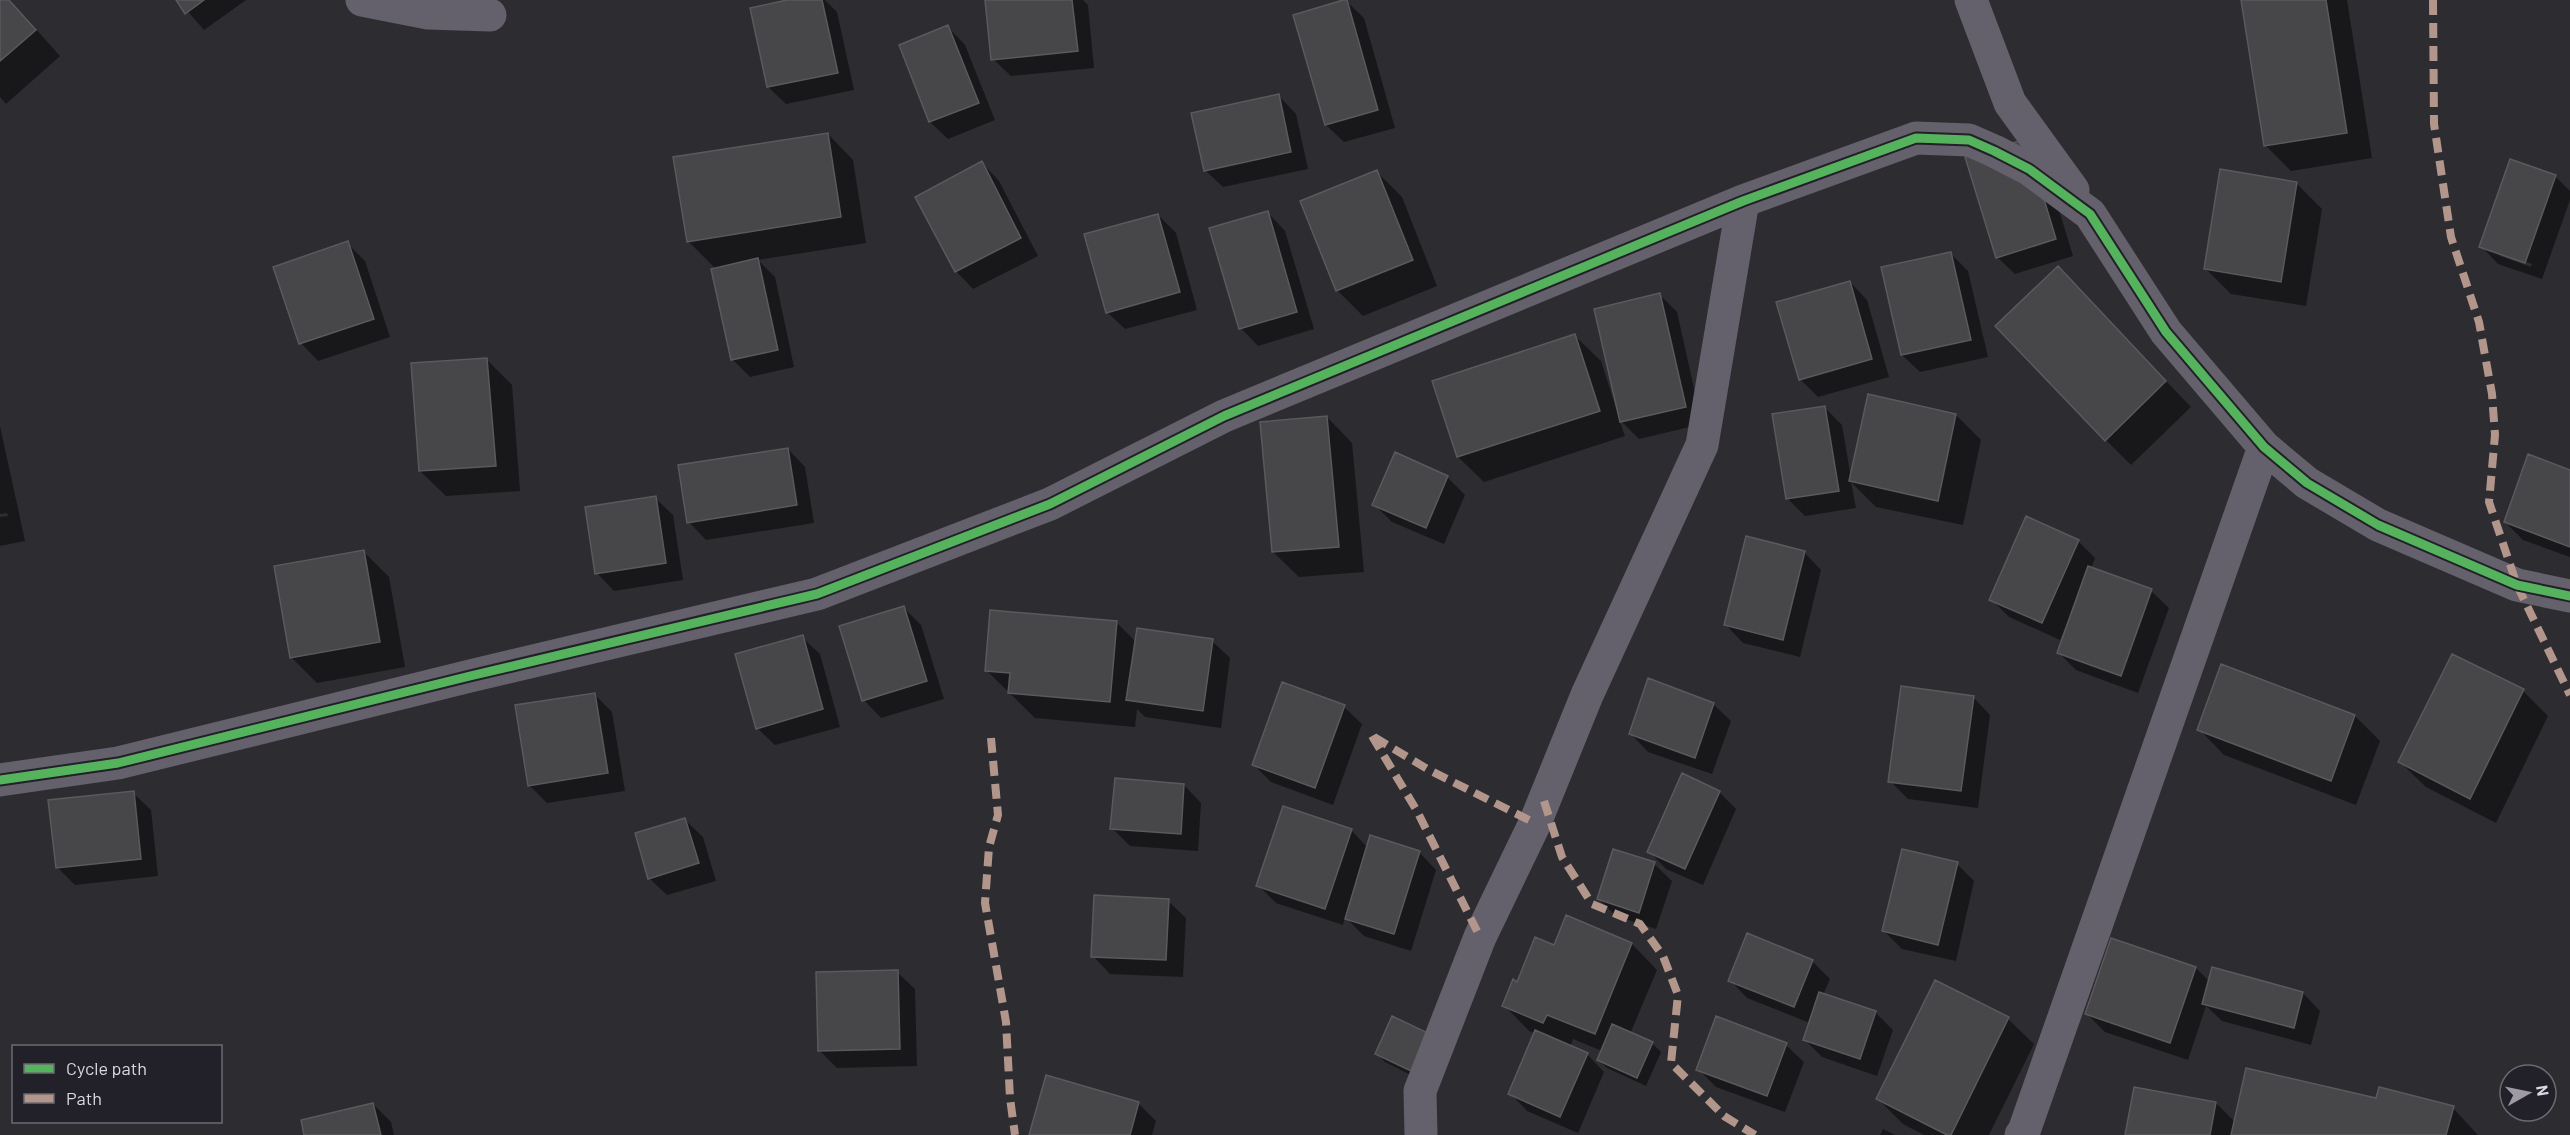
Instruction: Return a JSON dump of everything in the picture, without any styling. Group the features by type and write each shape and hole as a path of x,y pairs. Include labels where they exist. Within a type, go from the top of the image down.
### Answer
{"street":[{"path":"362,0 428,13 490,15"},
{"path":"1971,0 2010,103 2090,214 2166,332 2264,447 2307,483 2378,525 2517,585 2570,596"},
{"path":"0,780 118,763 470,676 817,594 1050,504 1224,416 1743,201 1916,138 1970,140 2029,169 2090,214"},
{"path":"1421,1135 1420,1091 1480,937 1535,823 1587,695 1702,446 1743,201"},
{"path":"2021,1135 2137,813 2264,447"}],"building":[{"path":"0,0 9,0 36,30 0,61"},
{"path":"176,0 204,0 185,14"},
{"path":"787,0 822,0 838,73 767,87 750,8"},
{"path":"985,0 1072,0 1078,51 991,60"},
{"path":"1347,0 1378,110 1325,125 1293,15"},
{"path":"2241,0 2326,0 2347,133 2264,146"},
{"path":"948,25 979,103 929,122 899,45"},
{"path":"1279,94 1291,152 1204,171 1191,113"},
{"path":"828,133 841,217 687,242 673,157"},
{"path":"2026,139 2056,239 1996,258 1965,157"},
{"path":"2510,159 2556,175 2525,263 2479,247"},
{"path":"982,161 1021,238 955,272 915,197"},
{"path":"2220,169 2297,182 2281,282 2204,269"},
{"path":"1377,170 1413,260 1336,291 1300,201"},
{"path":"1268,211 1297,312 1239,329 1209,228"},
{"path":"1158,214 1180,292 1106,313 1084,234"},
{"path":"348,241 374,319 299,344 273,267"},
{"path":"1951,252 1971,340 1901,355 1881,267"},
{"path":"758,258 778,350 731,360 711,269"},
{"path":"2058,266 2166,381 2105,441 1995,326"},
{"path":"1850,281 1872,359 1799,380 1776,302"},
{"path":"1660,293 1686,407 1620,422 1594,309"},
{"path":"1575,334 1600,411 1457,457 1432,381"},
{"path":"487,358 496,466 419,471 411,363"},
{"path":"1868,394 1956,414 1938,501 1849,481"},
{"path":"1825,406 1839,491 1786,499 1772,414"},
{"path":"1327,416 1339,547 1272,552 1260,422"},
{"path":"788,448 797,505 687,523 678,465"},
{"path":"1395,452 1448,476 1426,528 1372,505"},
{"path":"2528,454 2570,470 2570,547 2504,522"},
{"path":"656,496 666,563 595,574 585,507"},
{"path":"2026,516 2079,540 2042,623 1989,600"},
{"path":"1746,536 1805,551 1783,640 1724,625"},
{"path":"364,550 380,642 290,658 274,566"},
{"path":"2088,566 2152,589 2121,676 2057,653"},
{"path":"904,606 927,681 862,701 839,626"},
{"path":"990,610 1117,621 1110,702 1008,693 1010,673 985,671"},
{"path":"1137,628 1213,639 1203,711 1126,700"},
{"path":"803,635 823,709 756,729 735,654"},
{"path":"2452,654 2524,689 2470,799 2398,762"},
{"path":"2221,664 2355,715 2331,781 2197,730"},
{"path":"1648,678 1714,703 1695,758 1629,734"},
{"path":"1282,682 1345,705 1315,788 1252,765"},
{"path":"1901,686 1974,696 1961,791 1888,782"},
{"path":"595,693 608,773 528,786 515,705"},
{"path":"1682,773 1720,791 1685,869 1647,852"},
{"path":"1115,778 1184,784 1181,834 1110,829"},
{"path":"134,791 141,859 56,868 48,800"},
{"path":"1283,806 1352,829 1325,909 1256,886"},
{"path":"685,818 699,863 648,879 635,833"},
{"path":"1370,835 1420,851 1394,934 1345,919"},
{"path":"1613,849 1655,862 1639,913 1597,899"},
{"path":"1902,849 1958,862 1938,945 1882,931"},
{"path":"1094,895 1169,899 1166,960 1091,957"},
{"path":"1566,915 1632,943 1595,1034 1547,1015 1543,1023 1502,1006 1513,979 1517,982 1535,937 1554,945"},
{"path":"1747,933 1813,960 1794,1007 1728,981"},
{"path":"2111,938 2196,967 2170,1043 2085,1014"},
{"path":"2212,967 2303,992 2294,1028 2202,1004"},
{"path":"898,970 900,1049 818,1051 816,972"},
{"path":"1935,980 2009,1017 1951,1135 1876,1099"},
{"path":"1819,992 1876,1011 1860,1059 1803,1040"},
{"path":"1392,1016 1428,1033 1411,1071 1375,1054"},
{"path":"1716,1016 1787,1043 1767,1096 1696,1070"},
{"path":"1612,1024 1653,1042 1637,1078 1597,1060"},
{"path":"1535,1030 1588,1053 1560,1117 1508,1094"},
{"path":"2246,1068 2376,1098 2379,1087 2454,1106 2446,1135 2231,1135"},
{"path":"1046,1075 1139,1102 1130,1135 1029,1135"},
{"path":"2134,1087 2216,1102 2210,1135 2125,1135"},
{"path":"373,1103 381,1135 304,1135 301,1120"}],"marked path":[{"path":"2433,0 2434,124 2451,237 2479,322 2492,394 2495,435 2489,502 2517,585 2570,695"},
{"path":"1372,736 1417,811 1480,937"},
{"path":"1374,737 1429,770 1535,823"},
{"path":"991,738 998,815 989,847 985,903 1006,1022 1010,1098 1015,1135"},
{"path":"1544,801 1562,857 1592,904 1640,924 1663,956 1678,995 1671,1063 1724,1116 1755,1135"}],"cycle path":[{"path":"0,780 118,763 470,676 817,594 1050,504 1224,416 1743,201 1916,138 1969,140 2029,169 2090,214 2166,332 2264,447 2307,483 2378,525 2517,585 2570,596"}]}
